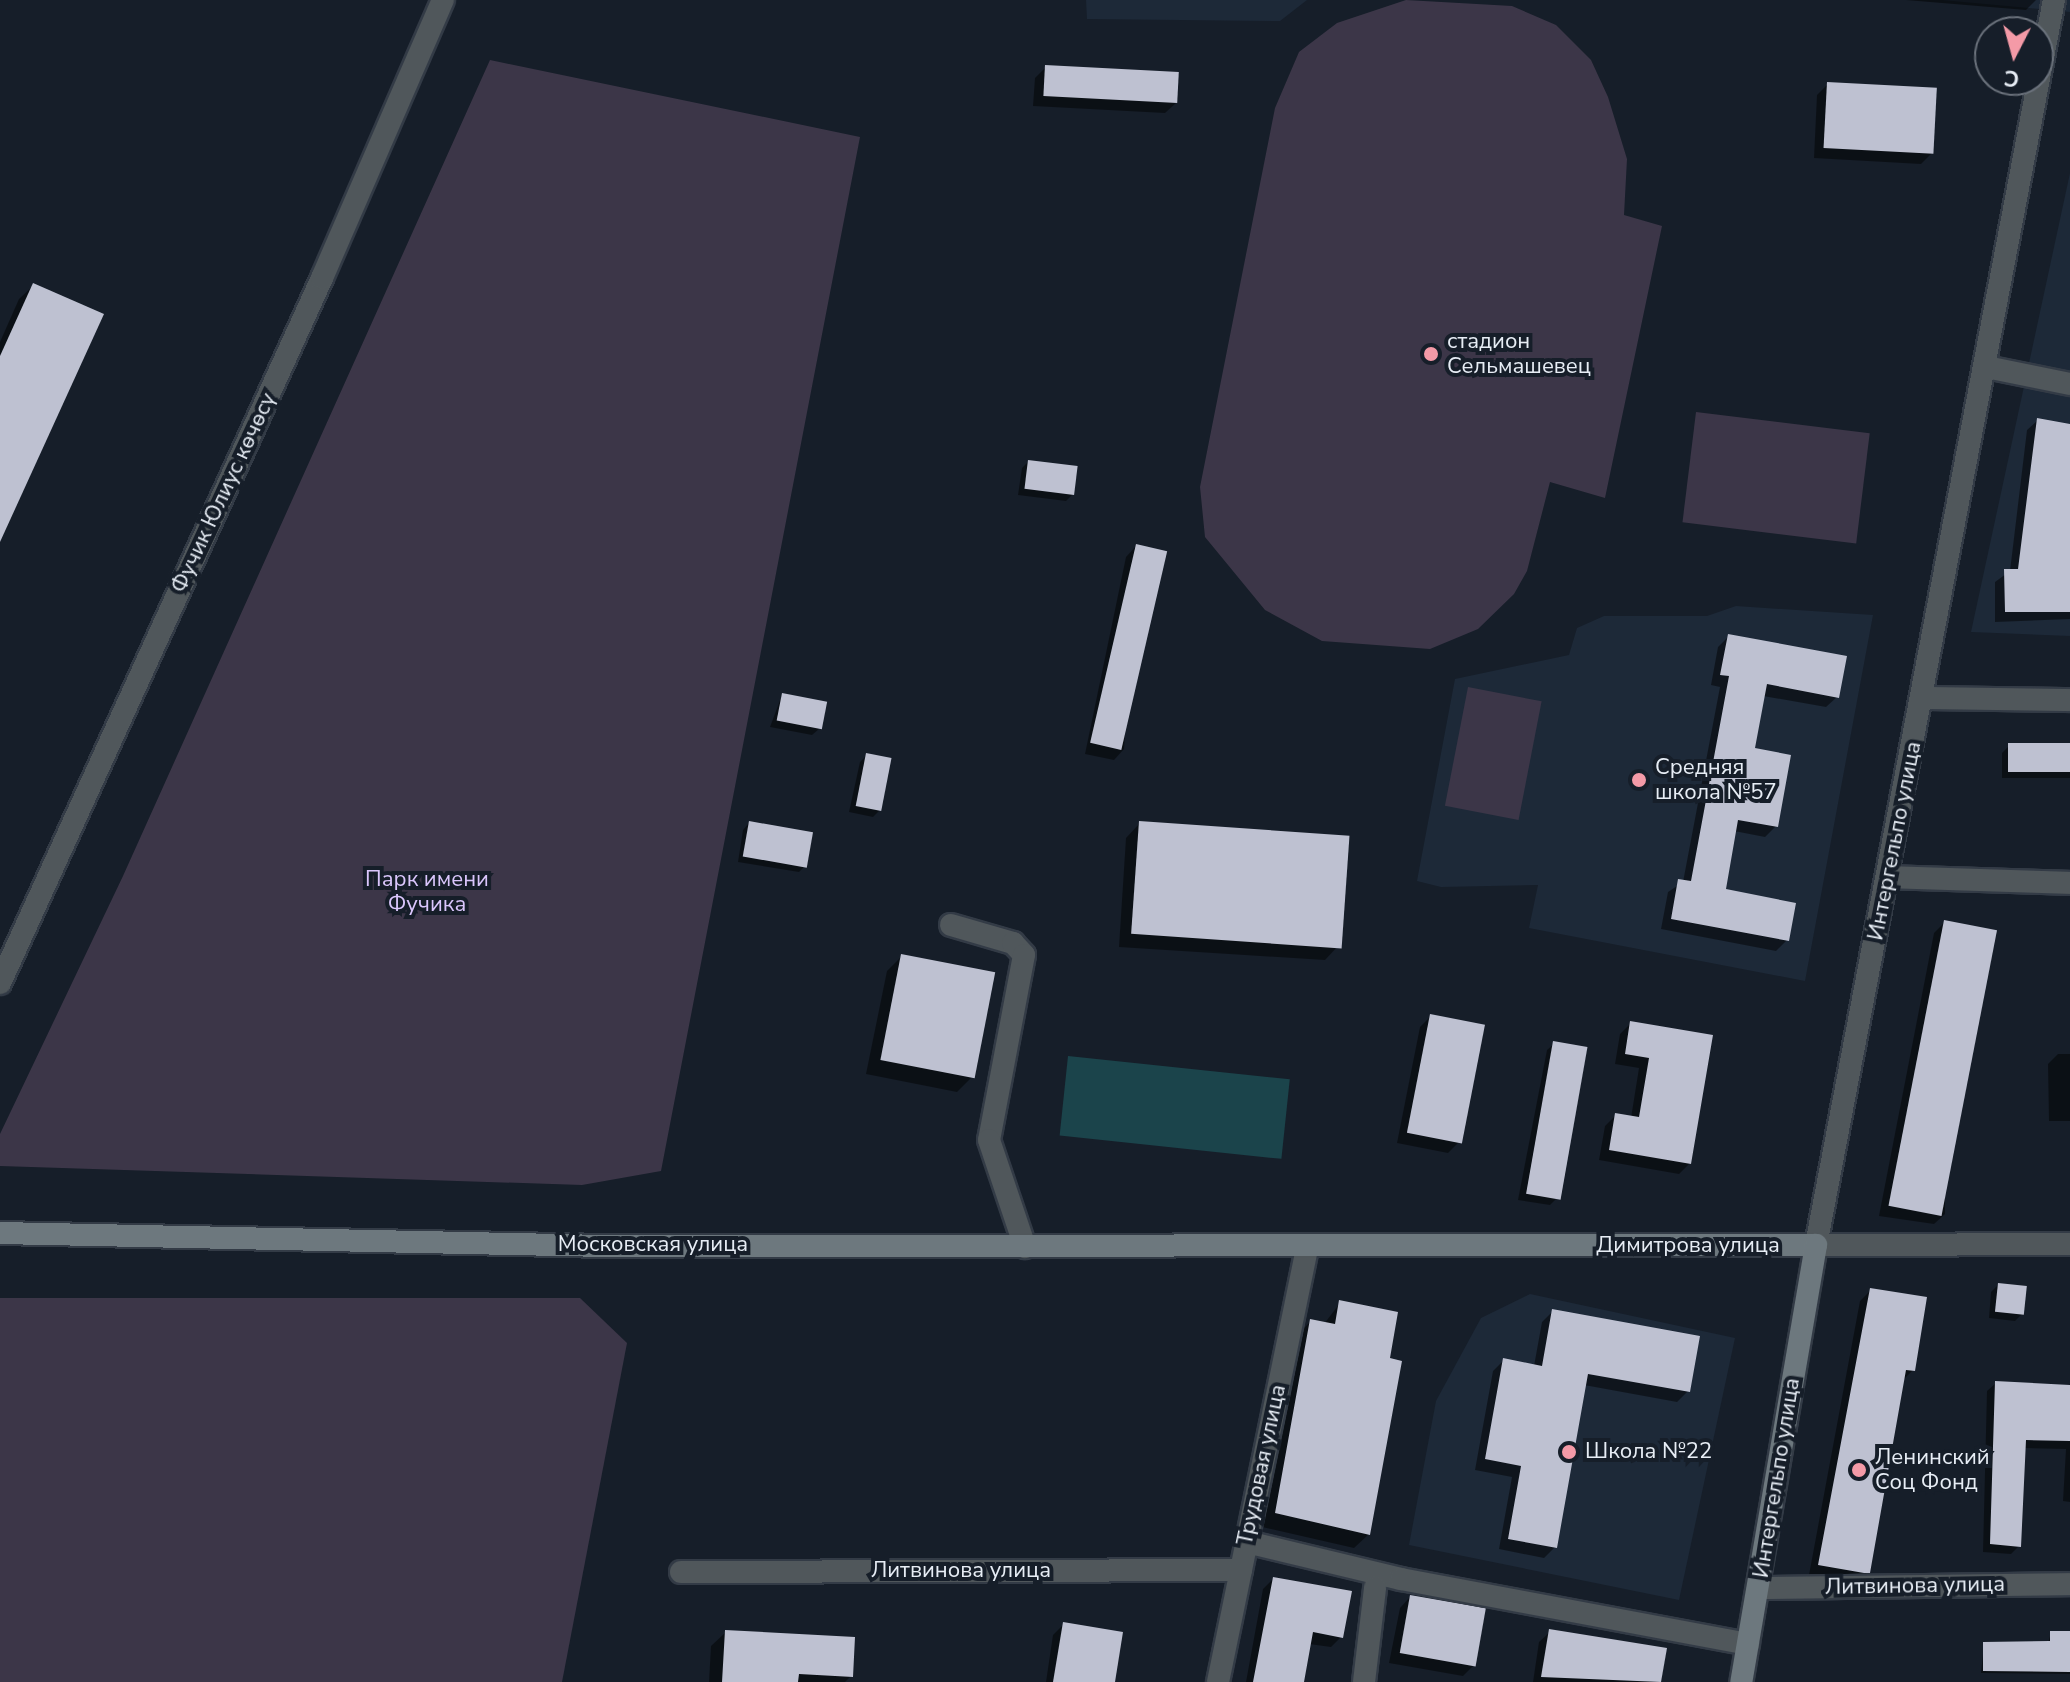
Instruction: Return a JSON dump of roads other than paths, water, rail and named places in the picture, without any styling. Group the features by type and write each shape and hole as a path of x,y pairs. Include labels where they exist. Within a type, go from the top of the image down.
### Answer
{"main road":[{"name":"Московская улица","path":"0,1233 604,1246 1307,1248"},
{"name":"Димитрова улица","path":"1307,1248 1816,1245"},
{"name":"Интергельпо улица","path":"1741,1682 1816,1245"}],"street":[{"name":"Фучик Юлиус көчөсү","path":"0,983 322,278 443,0"},
{"name":"Интергельпо улица","path":"1816,1245 1889,877 2054,0"},
{"path":"1986,367 2070,384"},
{"path":"1921,698 2070,700"},
{"path":"1889,877 2070,883"},
{"path":"951,925 1013,943 1024,955 989,1140 1025,1247"},
{"name":"Димитрова улица","path":"1816,1245 2070,1244"},
{"name":"Трудовая улица","path":"1218,1682 1307,1248"},
{"path":"1247,1542 1401,1579 1748,1644"},
{"name":"Литвинова улица","path":"681,1572 1241,1570"},
{"name":"Литвинова улица","path":"1759,1588 2070,1584"},
{"path":"1364,1682 1375,1588"}],"place":[{"name":"стадион Сельмашевец","path":"1431,354"},
{"name":"Средняя школа №57","path":"1639,780"},
{"name":"Школа №22","path":"1569,1452"},
{"name":"Ленинский Соц Фонд","path":"1859,1470"}],"park label":[{"name":"Парк имени Фучика","path":"427,892"}]}
